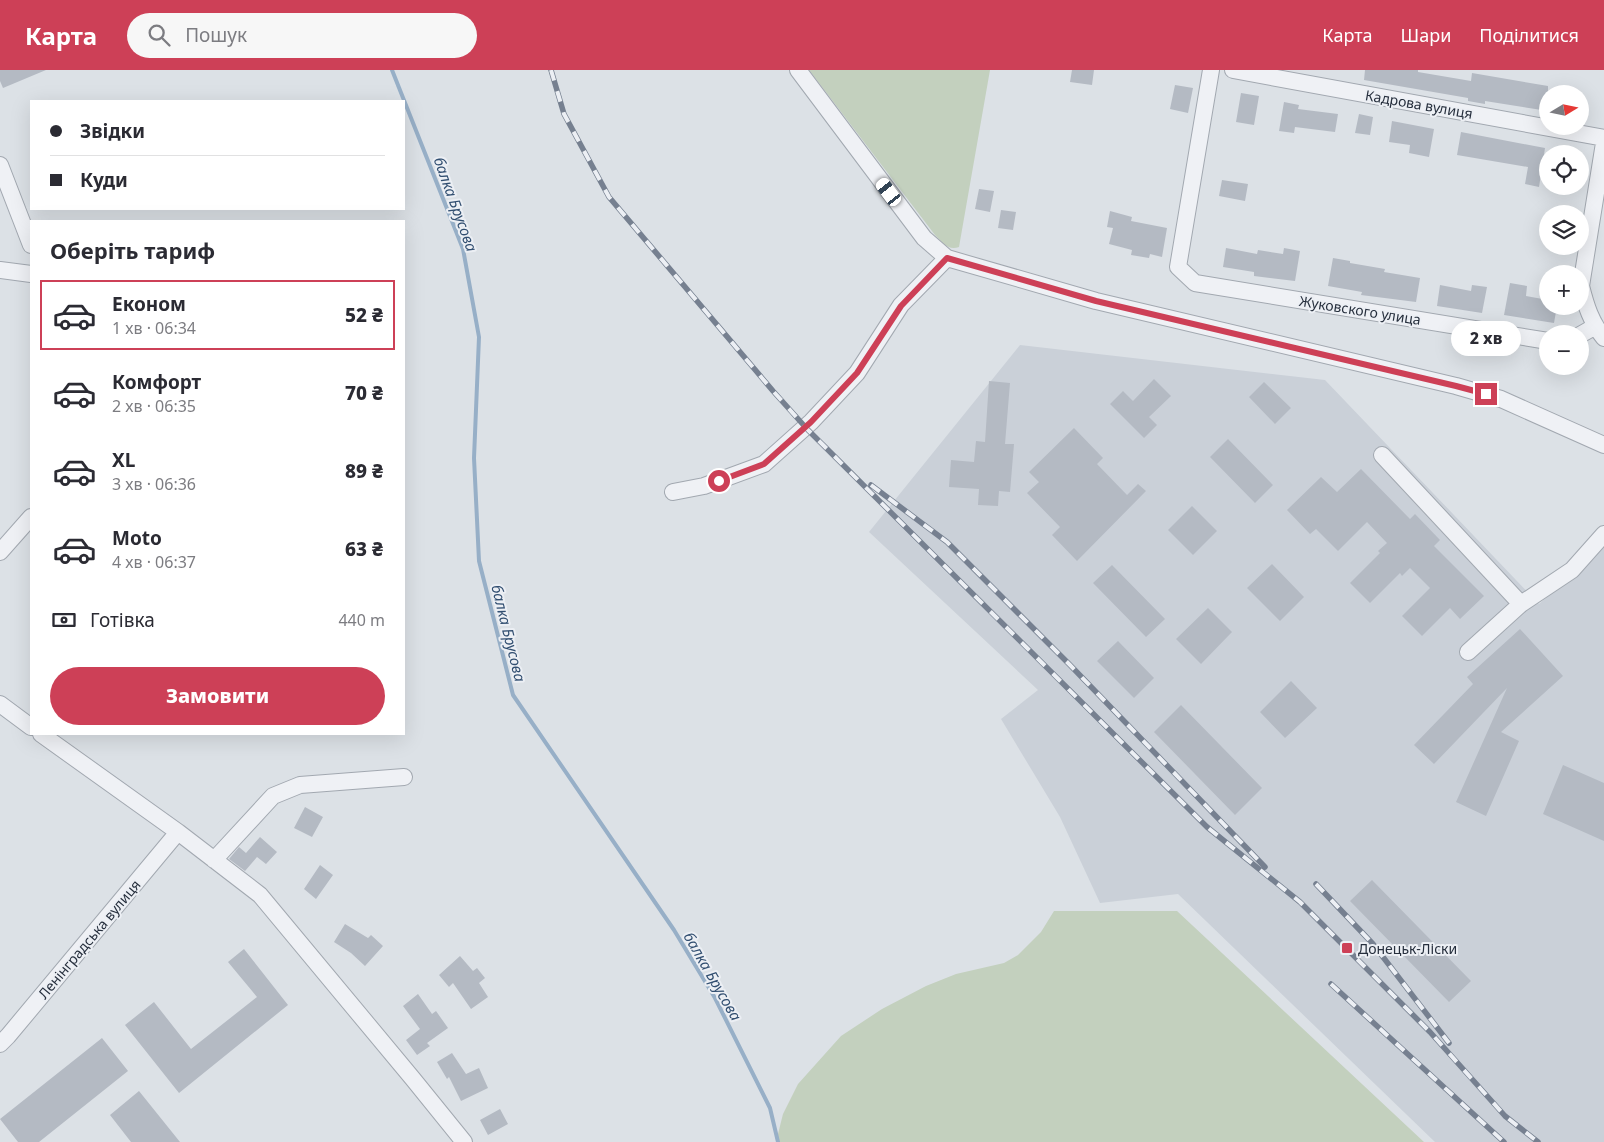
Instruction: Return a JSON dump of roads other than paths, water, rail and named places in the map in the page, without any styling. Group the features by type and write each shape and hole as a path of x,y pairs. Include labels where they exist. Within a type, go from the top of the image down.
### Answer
{"street":[{"path":"798,70 924,238 947,258 1096,301 1456,386 1501,399 1604,445"},
{"name":"Жуковского улица","path":"1211,70 1178,267 1195,283 1539,340"},
{"name":"Кадрова вулиця","path":"1233,70 1604,138"},
{"path":"1599,332 1587,309 1581,286 1604,143"},
{"path":"0,165 4,186 30,243"},
{"path":"673,492 704,486 764,464 811,422 857,373 901,306 947,258"},
{"path":"0,270 30,274"},
{"path":"1382,455 1521,604"},
{"path":"0,552 30,518"},
{"path":"1468,652 1521,604 1572,570 1604,534"},
{"path":"0,704 30,726"},
{"path":"42,735 178,832 260,895 464,1142"},
{"path":"214,860 273,796 300,785 404,778"},
{"name":"Ленінградська вулиця","path":"0,1044 178,832"}],"waterway":[{"name":"балка Брусова","path":"392,70 404,100"},
{"name":"балка Брусова","path":"405,103 463,249 479,337 474,458 479,561 513,695 674,930 715,998 770,1108 778,1142"}],"railway":[{"path":"551,70 564,114 609,197 808,430 1207,827 1300,902 1430,1032 1505,1116 1538,1142"},
{"path":"871,485 947,542 1070,665 1265,867"},
{"path":"1316,884 1373,944 1449,1043"},
{"path":"1331,984 1504,1142"}],"place":[{"name":"Донецьк-Ліски","path":"1347,948"}]}
